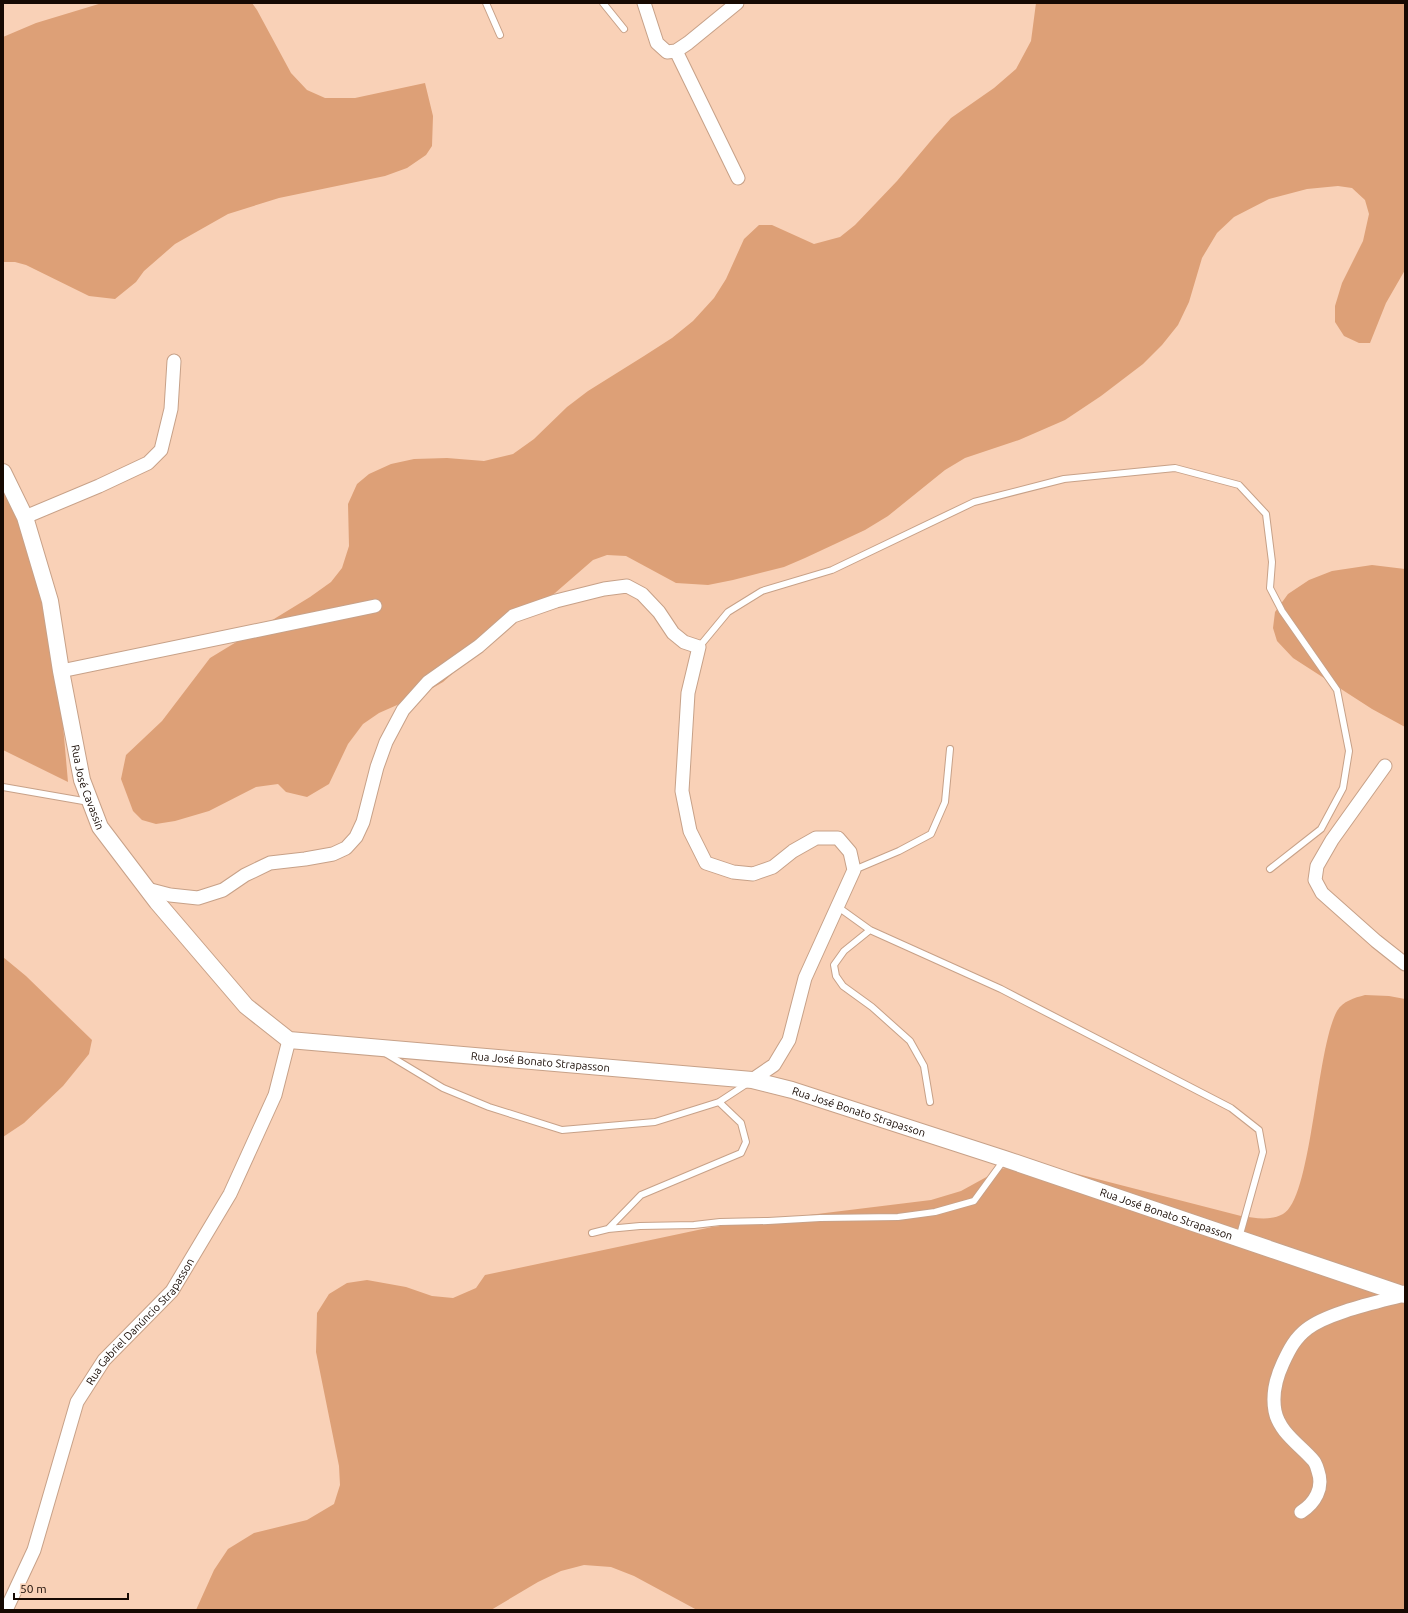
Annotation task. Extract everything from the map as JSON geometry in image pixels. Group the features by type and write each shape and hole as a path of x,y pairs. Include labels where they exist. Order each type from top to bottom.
{"street":[{"path":"644,3 657,43 667,52 676,51 737,3"},
{"path":"676,51 738,178"},
{"path":"25,517 99,486 148,463 161,450 171,409 174,361"},
{"name":"Rua José Cavassin","path":"3,472 25,517 50,601 61,671 82,780 100,827 147,889 246,1006 289,1040"},
{"path":"147,889 170,896 198,898 223,890 245,875 270,863 333,854 346,848 356,837 363,822 377,767 386,742 403,710 428,682 479,646 514,616 556,601 626,586 642,594 659,612 674,634 684,642 699,647 688,693 682,791 690,831 706,863 733,872 753,874 773,867 793,851 816,838 838,838 850,852 854,870 805,978 789,1040 774,1065 752,1080"},
{"path":"61,671 374,606"},
{"path":"1385,766 1332,840 1317,866 1316,880 1322,893 1376,941 1405,964"},
{"name":"Rua José Bonato Strapasson","path":"289,1040 752,1080 792,1090 1005,1159 1405,1293"},
{"name":"Rua Gabriel Danúncio Strapasson","path":"6,1610 34,1550 77,1402 104,1360 172,1291 230,1194 275,1095 289,1040"},
{"path":"1301,1512 1310,1506 1319,1493 1321,1479 1315,1462 1289,1436 1281,1425 1275,1411 1274,1394 1279,1372 1292,1344 1308,1328 1330,1317 1405,1293"}],"lane":[{"path":"486,3 500,35"},
{"path":"603,3 624,29"},
{"path":"699,647 728,612 762,591 832,570 974,502 1064,479 1175,468 1239,485 1266,514 1272,562 1270,588 1282,611 1337,690 1349,751 1344,788 1321,829 1270,869"},
{"path":"854,870 899,851 930,834 945,802 950,749"},
{"path":"3,787 91,802"},
{"path":"838,907 870,930 1001,989 1231,1108 1259,1130 1264,1152 1239,1238"},
{"path":"870,930 844,951 834,965 836,976 843,986 872,1007 910,1041 924,1066 930,1102"},
{"path":"375,1047 443,1088 489,1107 562,1130 655,1122 719,1102 752,1080"},
{"path":"608,1229 641,1195 741,1153 746,1142 741,1123 719,1102"},
{"path":"592,1233 608,1229 640,1226 694,1226 720,1222 768,1222 820,1218 898,1217 935,1212 974,1201 1005,1159"}],"shaded area":[{"path":"102,3 252,3 291,73 307,90 325,98 355,98 425,83 433,116 432,146 426,155 407,168 385,176 279,198 228,214 175,244 144,271 136,282 115,299 89,296 26,265 15,262 3,262 3,37 36,23"},
{"path":"1036,3 1405,3 1405,270 1386,303 1370,343 1359,343 1344,336 1335,322 1335,306 1342,283 1363,241 1369,214 1365,200 1352,188 1338,186 1307,189 1269,199 1234,217 1217,233 1202,258 1189,302 1178,325 1162,345 1143,364 1101,396 1065,420 1019,440 965,458 945,470 888,516 865,530 784,567 708,585 676,583 626,556 607,555 593,560 555,593 485,645 443,682 422,694 379,713 363,724 348,744 329,784 307,797 286,792 278,784 256,787 209,811 175,821 156,824 142,820 133,811 121,779 126,755 162,721 210,658 310,597 331,582 342,568 349,546 348,504 357,484 369,474 391,464 414,459 447,458 484,461 513,454 534,439 567,407 588,391 672,338 693,321 714,298 726,279 744,239 759,225 772,225 814,244 840,237 855,225 897,181 951,118 994,88 1016,69 1031,41"},
{"path":"3,475 20,508 57,657 68,782 3,750"},
{"path":"1372,565 1405,569 1405,727 1372,709 1293,658 1277,641 1273,628 1275,612 1288,594 1309,580 1332,571"},
{"path":"3,957 26,976 92,1040 89,1054 63,1086 24,1123 3,1137"},
{"path":"1365,995 1389,996 1405,999 1405,1610 697,1610 634,1576 611,1567 584,1565 561,1571 538,1582 491,1610 196,1610 214,1570 228,1549 254,1533 307,1520 334,1504 340,1485 339,1466 316,1352 317,1313 329,1294 347,1283 367,1280 406,1287 432,1296 453,1298 476,1288 485,1275 712,1227 931,1200 961,1191 1001,1169 1022,1164 1066,1171 1241,1216 1252,1218 1273,1218 1283,1214 1293,1203 1301,1181 1324,1057 1330,1030 1337,1011 1346,1002"}]}
